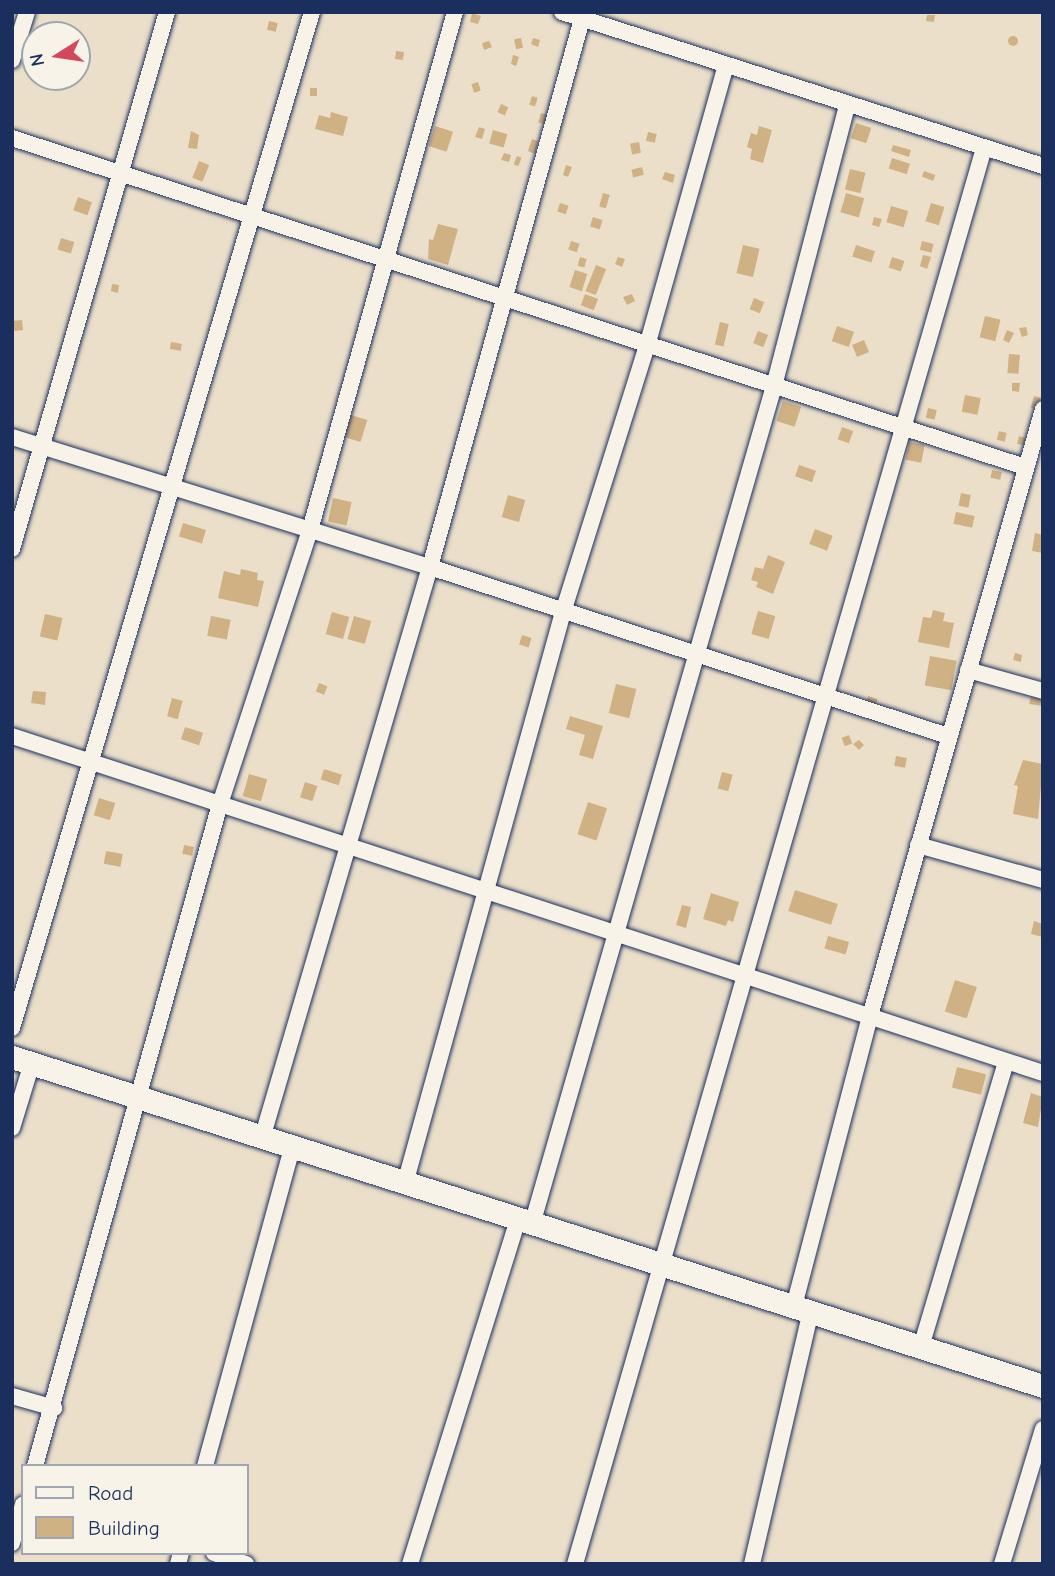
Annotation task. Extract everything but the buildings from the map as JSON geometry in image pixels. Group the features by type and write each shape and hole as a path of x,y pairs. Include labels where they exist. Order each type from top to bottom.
{"street":[{"path":"12,60 27,12"},
{"path":"12,550 123,173 167,12"},
{"path":"12,1028 88,761 173,489 313,12"},
{"path":"36,1464 54,1408 138,1094 220,804 310,530 455,12"},
{"path":"562,12 1043,166"},
{"path":"263,1135 430,567 582,19"},
{"path":"407,1180 489,892 563,612 647,346 726,65"},
{"path":"410,1564 526,1219 616,933 774,386 847,105"},
{"path":"12,138 503,300 1025,467"},
{"path":"575,1564 822,698 904,428 984,148"},
{"path":"752,1564 803,1309 870,1016 1043,409"},
{"path":"12,437 430,567 696,653 822,698 948,736"},
{"path":"968,670 1043,691"},
{"path":"12,736 745,973 1043,1073"},
{"path":"918,845 1043,880"},
{"path":"12,1128 22,1060 138,1094 1043,1386"},
{"path":"921,1347 1006,1061"},
{"path":"206,1464 293,1145"},
{"path":"12,1396 54,1408"},
{"path":"1002,1564 1043,1429"},
{"path":"12,1543 21,1513"},
{"path":"220,1555 246,1564"}]}
